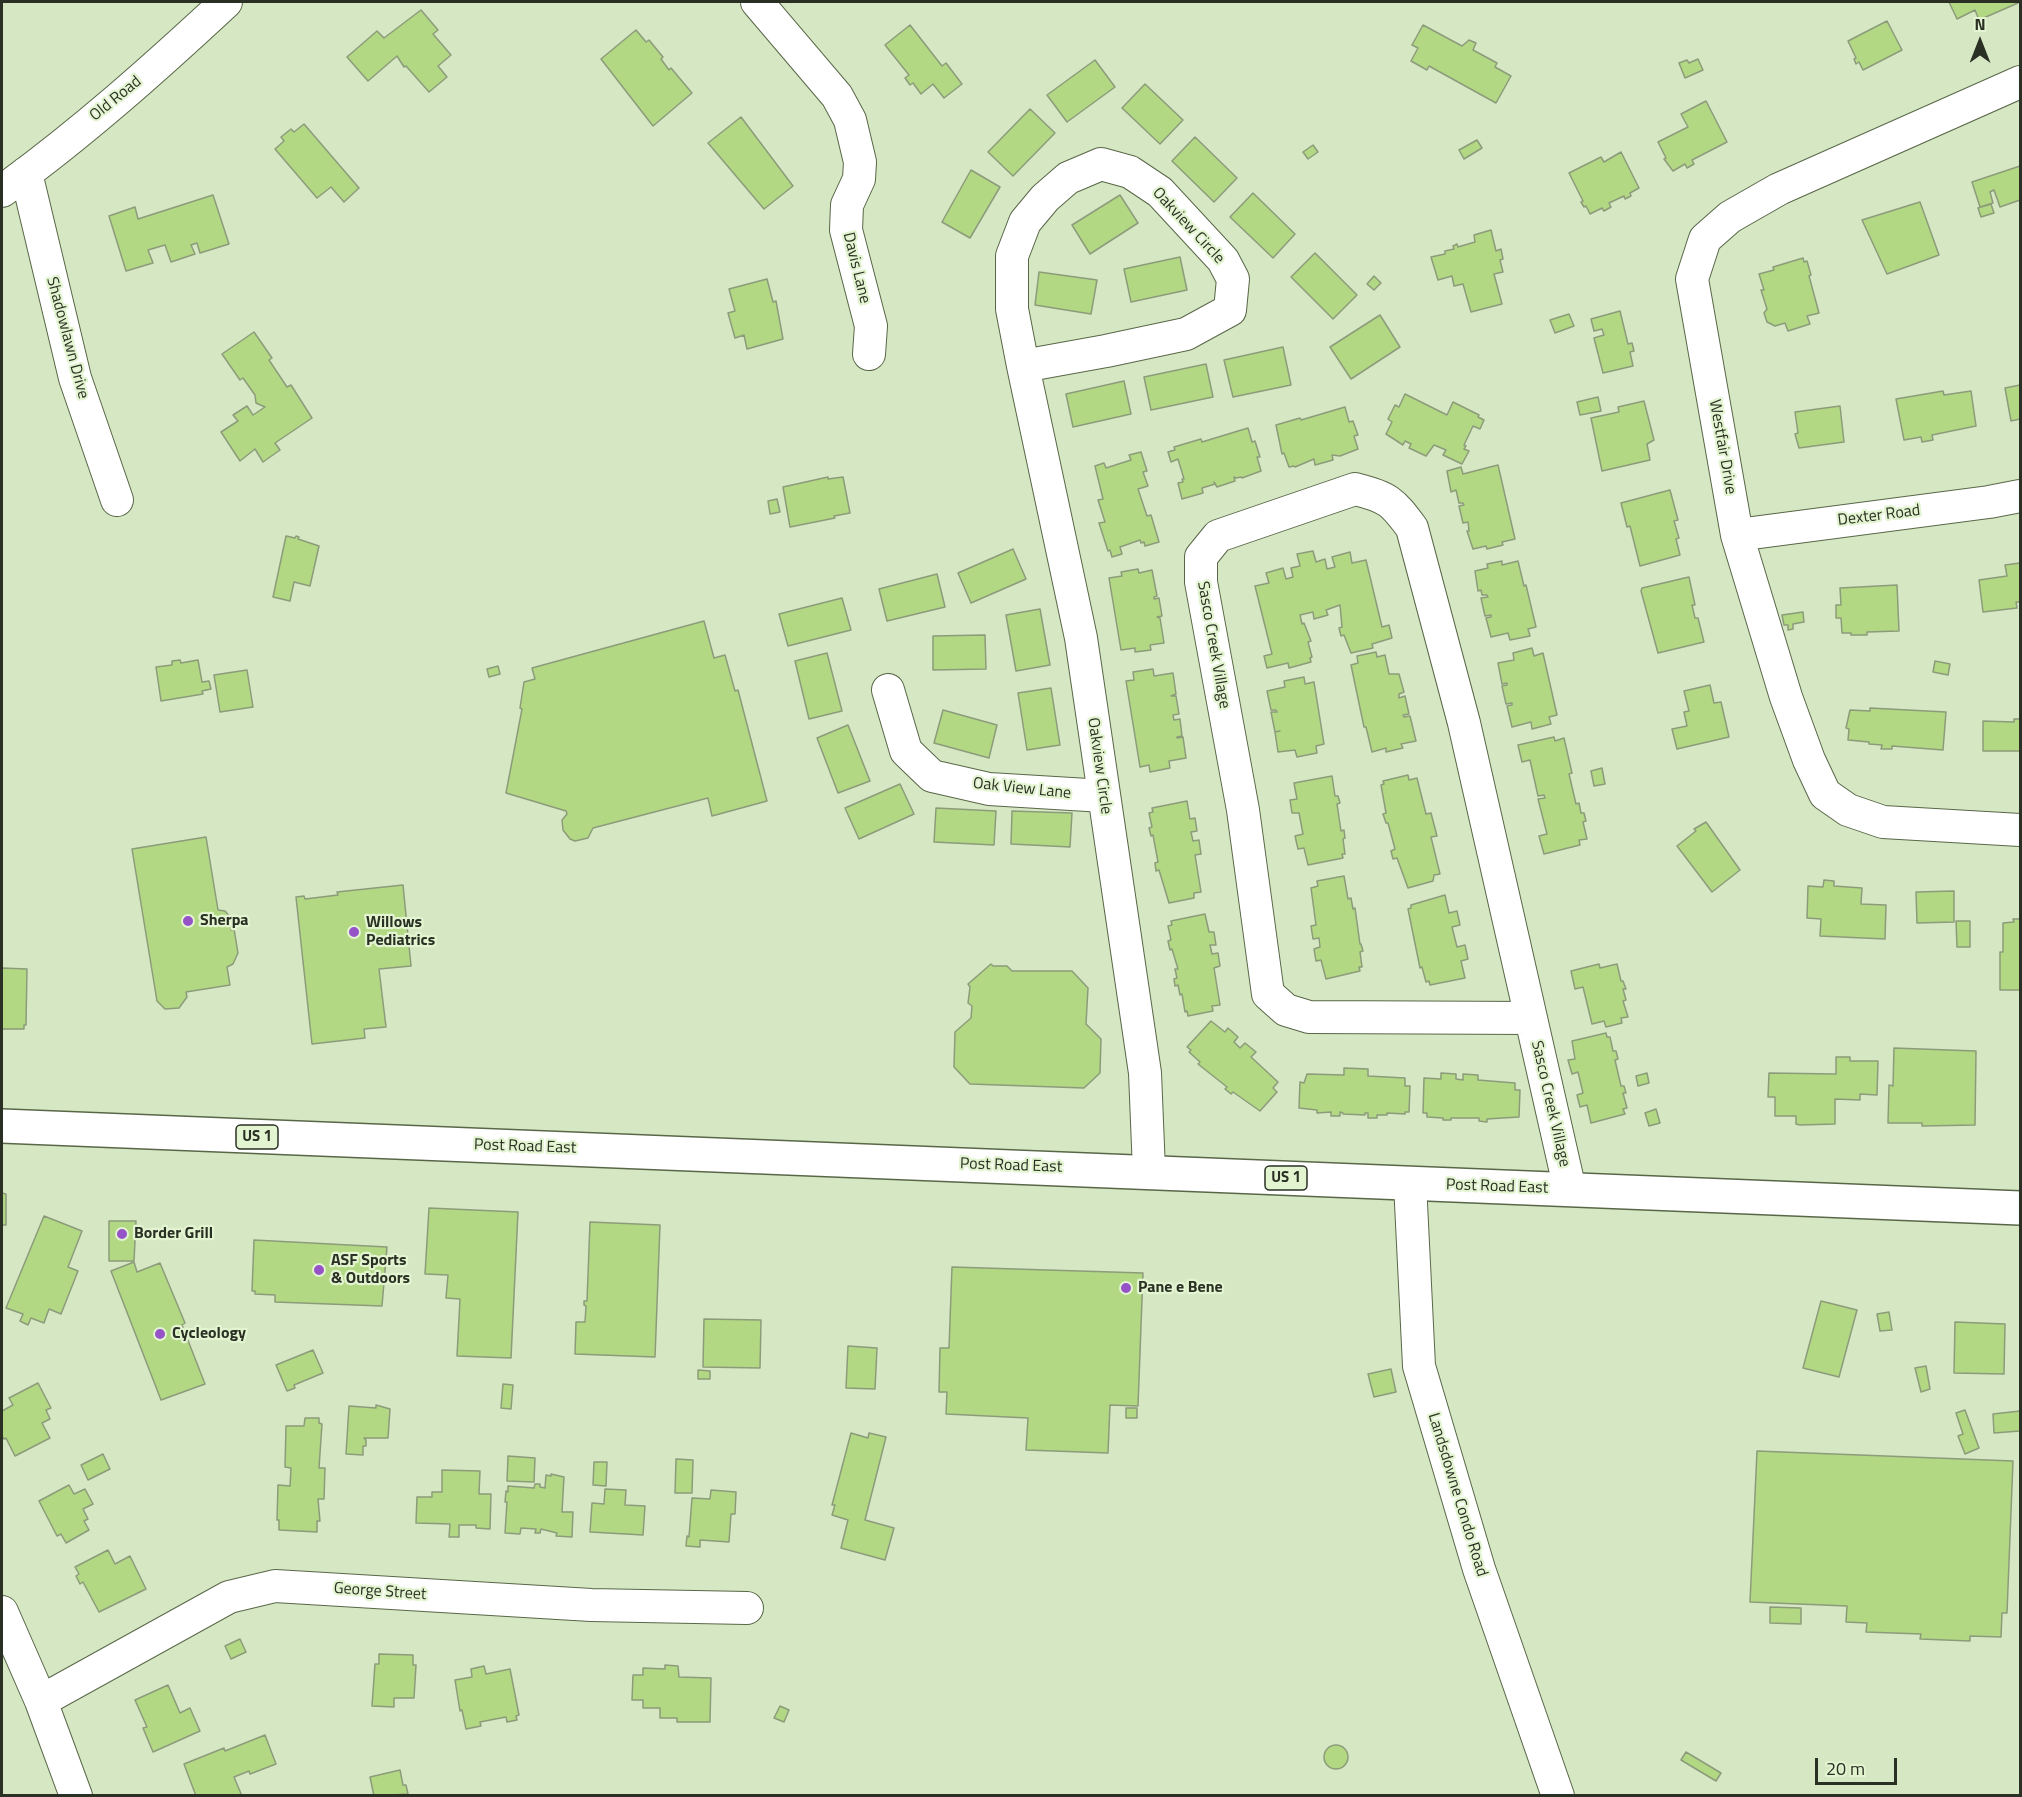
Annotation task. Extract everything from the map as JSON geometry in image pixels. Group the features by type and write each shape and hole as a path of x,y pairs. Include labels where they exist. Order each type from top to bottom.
{"main road":[{"name":"Post Road East","path":"2,1126 2020,1208"}],"street":[{"name":"Old Road","path":"14,182 147,74 226,2"},
{"name":"Davis Lane","path":"757,2 837,96 850,120 861,162 859,179 847,205 846,230 871,326 869,354"},
{"name":"Westfair Drive","path":"2020,82 1779,189 1730,217 1705,239 1692,279 1737,535 1786,697 1809,760 1825,794 1848,810 1883,822 2020,830"},
{"name":"Oakview Circle","path":"1023,366 1186,334 1230,310 1233,279 1223,260 1160,192 1130,172 1101,164 1068,177 1045,198 1025,222 1012,256 1012,309 1023,366 1081,638 1145,1073 1149,1171"},
{"name":"Shadowlawn Drive","path":"14,182 75,378 117,500"},
{"name":"Sasco Creek Village","path":"1531,1018 1309,1017 1286,1010 1268,994 1243,810 1200,582 1200,557 1218,536 1355,489 1379,495 1396,506 1412,528 1464,723 1531,1018 1570,1190"},
{"name":"Dexter Road","path":"1737,535 2020,496"},
{"name":"Oak View Lane","path":"888,690 906,751 932,776 989,789 1104,796"},
{"name":"Landsdowne Condo Road","path":"1410,1183 1419,1366 1479,1569 1558,1796"},
{"name":"George Street","path":"41,1701 229,1597 275,1586 591,1605 747,1608"},
{"path":"2,1612 41,1701 76,1796"}],"building":[{"path":"1949,2 2018,3 1979,20 1975,10 1957,19"},
{"path":"421,10 438,30 433,34 451,55 438,66 447,77 429,92 406,66 404,67 397,56 368,81 347,57 377,31 384,38"},
{"path":"1887,21 1902,50 1863,70 1859,62 1856,64 1854,59 1856,58 1848,41"},
{"path":"910,25 942,66 946,63 962,84 944,98 933,84 921,94 913,83 910,85 905,78 909,75 885,45"},
{"path":"1423,25 1462,46 1469,40 1476,43 1473,50 1497,63 1495,67 1511,76 1496,103 1429,66 1427,70 1411,61 1418,48 1412,45"},
{"path":"636,30 646,42 649,40 663,57 661,59 669,70 671,68 692,93 653,126 601,59"},
{"path":"1698,59 1703,70 1685,78 1679,63 1687,60 1689,63"},
{"path":"1095,60 1115,87 1067,122 1047,95"},
{"path":"1145,84 1183,120 1160,144 1122,108"},
{"path":"1706,101 1727,142 1692,160 1694,164 1687,168 1685,164 1673,171 1664,159 1666,158 1658,142 1688,127 1681,114"},
{"path":"1030,109 1055,133 1013,176 988,152"},
{"path":"741,117 793,186 764,209 708,143"},
{"path":"304,124 359,188 344,202 331,187 317,198 275,149 284,141 281,137 291,129 294,132"},
{"path":"1195,137 1237,178 1214,202 1172,161"},
{"path":"1477,140 1482,148 1464,159 1459,150"},
{"path":"1313,145 1318,152 1308,159 1303,152"},
{"path":"1621,152 1639,188 1625,199 1624,196 1609,203 1611,207 1604,211 1602,208 1590,214 1581,202 1583,201 1569,173 1601,157 1604,162"},
{"path":"2020,166 2020,200 2000,207 1994,190 1990,192 1993,203 1980,207 1972,182"},
{"path":"971,170 1000,187 970,238 942,222"},
{"path":"1253,193 1295,234 1273,258 1230,217"},
{"path":"213,195 229,244 200,253 197,243 191,245 195,254 171,262 165,245 148,250 153,263 126,271 109,216 135,207 138,219"},
{"path":"1120,195 1138,223 1090,254 1072,225"},
{"path":"1920,202 1939,255 1887,274 1862,220"},
{"path":"1991,204 1994,213 1981,217 1978,208"},
{"path":"1491,230 1496,251 1501,249 1503,259 1500,260 1503,272 1494,274 1502,304 1471,312 1463,284 1454,286 1452,276 1438,280 1431,257 1445,254 1445,251 1454,249 1453,246 1457,244 1458,247 1475,242 1474,235"},
{"path":"1315,253 1357,295 1333,319 1291,277"},
{"path":"1180,257 1187,290 1131,302 1124,269"},
{"path":"1803,258 1804,262 1807,261 1819,313 1807,316 1810,324 1788,331 1785,323 1775,326 1767,322 1764,313 1767,309 1761,290 1764,290 1759,274"},
{"path":"1039,272 1097,280 1091,314 1035,305"},
{"path":"1374,276 1381,283 1374,290 1367,284"},
{"path":"767,279 773,302 776,301 783,339 747,349 744,335 735,338 728,313 735,311 729,289"},
{"path":"1620,311 1628,344 1632,343 1634,351 1630,352 1633,366 1603,373 1594,338 1604,335 1602,329 1594,331 1591,319"},
{"path":"1569,314 1574,326 1555,333 1550,320"},
{"path":"1380,315 1400,347 1351,379 1330,347"},
{"path":"254,332 272,358 269,360 287,387 291,385 312,418 275,443 280,450 263,462 255,449 240,461 221,432 238,421 233,415 247,406 253,415 265,407 256,403 255,395 243,378 240,380 222,354"},
{"path":"1283,347 1291,385 1233,397 1224,360"},
{"path":"1206,364 1213,397 1151,410 1144,377"},
{"path":"1124,381 1131,414 1073,427 1066,394"},
{"path":"2020,385 2020,419 2011,421 2005,388"},
{"path":"1943,391 1944,395 1971,391 1976,426 1932,435 1933,440 1922,442 1921,437 1904,440 1896,399"},
{"path":"1405,394 1447,415 1453,402 1479,415 1478,417 1484,420 1480,429 1473,426 1464,445 1466,446 1464,449 1469,451 1462,464 1443,455 1446,450 1434,445 1426,456 1409,448 1411,444 1405,441 1403,445 1386,434 1392,422 1388,419 1395,405 1399,407"},
{"path":"1598,397 1601,411 1580,415 1577,402"},
{"path":"1644,401 1654,440 1647,444 1650,460 1602,471 1591,418 1619,412 1618,407"},
{"path":"1840,406 1844,442 1799,448 1795,434 1798,433 1795,412"},
{"path":"1345,407 1349,422 1353,421 1358,435 1354,436 1358,449 1340,456 1332,455 1333,460 1315,465 1314,459 1295,467 1289,467 1284,453 1282,454 1276,425"},
{"path":"1248,428 1260,457 1257,457 1261,471 1242,478 1234,477 1235,481 1217,487 1214,482 1215,484 1202,488 1203,493 1182,499 1178,483 1183,482 1182,479 1184,479 1178,459 1171,462 1168,452 1175,450 1174,447 1201,439 1202,442"},
{"path":"1141,452 1147,471 1143,472 1148,486 1138,489 1147,516 1151,515 1159,542 1145,546 1140,540 1120,547 1122,554 1112,557 1099,523 1105,522 1098,500 1103,499 1095,466 1104,463 1106,468 1131,460 1129,455"},
{"path":"1498,465 1515,539 1487,549 1486,546 1473,549 1467,531 1469,531 1468,522 1463,523 1459,506 1464,505 1459,503 1456,490 1451,492 1447,471 1461,467 1463,474"},
{"path":"828,477 828,479 843,477 850,513 790,527 783,487"},
{"path":"1670,490 1678,520 1674,521 1679,538 1676,539 1680,555 1640,566 1630,526 1627,527 1621,503"},
{"path":"777,499 780,512 770,514 768,501"},
{"path":"286,536 295,538 296,536 299,537 298,539 319,546 310,586 294,582 290,601 273,597"},
{"path":"1013,549 1026,579 971,603 958,573"},
{"path":"1313,551 1316,562 1325,559 1327,569 1335,567 1332,557 1350,552 1352,563 1366,560 1382,627 1389,625 1392,638 1372,644 1373,648 1351,653 1339,628 1342,627 1340,605 1326,610 1328,615 1314,619 1313,612 1300,615 1311,641 1308,642 1311,662 1289,668 1288,663 1267,668 1264,656 1272,654 1255,586 1269,583 1266,573 1283,568 1286,579 1293,577 1291,568 1300,566 1297,554"},
{"path":"1502,561 1502,565 1518,561 1536,627 1528,629 1530,636 1510,640 1508,633 1491,637 1486,618 1491,615 1485,616 1481,598 1488,597 1482,595 1481,590 1478,591 1475,571 1488,568 1487,564"},
{"path":"2020,563 2020,602 2016,602 2017,608 1983,612 1979,580 2007,576 2005,565"},
{"path":"1138,569 1139,573 1152,570 1157,596 1154,599 1159,598 1162,616 1157,617 1160,618 1164,643 1150,645 1151,650 1135,652 1135,648 1121,650 1109,578 1122,576 1121,572"},
{"path":"937,574 945,607 887,621 879,589"},
{"path":"1689,577 1695,605 1692,605 1695,618 1698,618 1704,642 1658,653 1642,588"},
{"path":"1897,585 1899,631 1867,632 1867,635 1842,633 1841,618 1836,618 1836,605 1841,605 1840,588"},
{"path":"842,598 851,630 788,646 779,614"},
{"path":"1040,609 1050,665 1016,671 1006,615"},
{"path":"1803,612 1804,622 1793,624 1793,629 1788,630 1788,625 1784,625 1782,615"},
{"path":"704,621 714,658 725,655 735,691 738,690 767,801 712,816 708,798 593,828 588,838 575,841 570,839 563,830 562,820 567,814 566,811 506,793 522,709 520,708 524,682 535,679 532,668"},
{"path":"985,635 986,669 933,670 933,636"},
{"path":"1532,648 1534,656 1543,653 1557,715 1549,717 1551,724 1532,729 1531,722 1512,727 1507,706 1512,703 1506,704 1502,686 1507,683 1502,684 1498,663 1514,660 1513,653"},
{"path":"1376,652 1377,657 1385,655 1389,674 1399,674 1404,692 1399,694 1399,698 1405,696 1409,714 1403,715 1404,717 1410,716 1416,741 1401,744 1403,748 1386,752 1386,748 1372,752 1366,727 1364,727 1351,665 1358,663 1357,656"},
{"path":"827,653 842,711 809,719 795,661"},
{"path":"180,660 181,663 198,660 202,682 209,681 211,689 202,691 203,694 161,701 156,667 172,665 172,661"},
{"path":"1935,661 1950,664 1948,675 1933,672"},
{"path":"498,666 500,674 489,677 487,669"},
{"path":"1153,669 1154,676 1173,673 1176,694 1171,696 1176,696 1179,714 1173,715 1174,720 1180,719 1182,736 1177,738 1183,737 1186,758 1169,761 1170,768 1150,772 1149,765 1140,767 1126,681 1134,680 1133,672"},
{"path":"247,670 253,707 220,712 214,675"},
{"path":"1304,677 1305,684 1314,682 1324,744 1316,746 1317,753 1297,757 1295,750 1278,752 1271,712 1277,712 1271,710 1267,691 1285,687 1284,681"},
{"path":"1710,685 1714,703 1721,702 1729,737 1677,749 1672,729 1687,726 1684,712 1689,711 1684,691"},
{"path":"1051,688 1060,745 1027,750 1018,693"},
{"path":"1870,708 1946,712 1943,750 1892,746 1892,749 1881,749 1882,745 1848,740 1849,729 1846,728 1850,710 1870,711"},
{"path":"943,710 997,725 989,758 934,743"},
{"path":"2014,719 2020,719 2020,751 1983,751 1983,721 2014,722"},
{"path":"848,725 870,781 838,793 817,738"},
{"path":"1554,737 1555,741 1564,738 1572,773 1569,774 1576,804 1579,803 1581,813 1584,813 1586,821 1583,822 1587,839 1579,840 1580,845 1544,854 1539,836 1547,834 1538,799 1545,798 1544,795 1538,796 1530,760 1522,762 1518,745"},
{"path":"1602,768 1605,784 1594,786 1591,771"},
{"path":"1408,775 1409,780 1417,778 1426,814 1431,813 1437,836 1431,837 1440,874 1434,875 1433,881 1408,888 1397,858 1393,859 1391,851 1395,849 1388,823 1383,814 1386,813 1381,785 1384,784 1383,781"},
{"path":"1332,776 1335,796 1338,796 1340,803 1337,804 1341,831 1344,830 1345,854 1342,854 1343,858 1308,865 1304,848 1298,849 1295,836 1303,834 1299,813 1292,813 1290,800 1297,799 1294,783"},
{"path":"900,784 914,814 859,839 845,808"},
{"path":"1187,801 1190,819 1195,818 1197,831 1191,832 1193,841 1199,840 1201,854 1195,855 1201,892 1194,893 1194,898 1169,903 1159,870 1156,871 1155,863 1158,862 1153,835 1151,836 1149,828 1152,827 1149,813 1153,812 1152,808"},
{"path":"936,808 996,811 994,845 934,842"},
{"path":"1012,811 1072,813 1070,847 1011,844"},
{"path":"1706,822 1740,870 1712,892 1677,846 1696,831 1694,829"},
{"name":"Sherpa","path":"206,837 218,910 225,911 232,919 231,930 234,929 238,953 233,964 227,967 230,985 186,992 187,997 179,1008 165,1009 157,1001 132,849"},
{"path":"1344,876 1348,899 1351,898 1353,909 1355,908 1363,951 1360,952 1362,967 1359,967 1360,971 1326,979 1321,960 1316,961 1314,949 1320,947 1319,938 1313,939 1311,926 1316,925 1311,888 1318,886 1317,881"},
{"path":"1824,880 1834,881 1834,886 1862,888 1861,904 1886,905 1885,939 1820,936 1821,919 1807,918 1808,886 1823,887"},
{"name":"Willows Pediatrics","path":"403,885 411,966 379,969 386,1027 364,1029 365,1038 312,1044 296,897 304,896 305,899 338,895 337,892"},
{"path":"1954,891 1954,922 1917,923 1916,892"},
{"path":"1445,895 1449,913 1457,911 1460,925 1452,927 1457,947 1465,945 1468,959 1461,961 1465,978 1430,985 1429,981 1426,982 1422,967 1420,968 1408,909 1411,905"},
{"path":"1205,914 1209,932 1214,932 1216,945 1210,945 1212,954 1218,953 1220,966 1214,968 1220,1005 1212,1006 1213,1011 1188,1016 1187,1011 1185,1012 1182,994 1180,995 1178,985 1175,986 1174,979 1177,978 1175,969 1178,969 1172,949 1170,950 1168,941 1171,940 1168,926 1172,925 1171,921"},
{"path":"2013,919 2020,919 2020,990 2000,990 2003,923 2014,922"},
{"path":"1956,921 1970,921 1970,947 1957,947"},
{"path":"991,964 1007,966 1012,971 1072,971 1088,988 1086,1024 1101,1039 1100,1073 1084,1088 970,1084 954,1067 955,1032 971,1018 972,1006 968,1003 970,987 968,984"},
{"path":"1599,964 1600,968 1617,964 1621,981 1626,989 1623,989 1626,1000 1623,1001 1628,1017 1621,1018 1622,1023 1606,1027 1604,1021 1592,1024 1583,987 1575,989 1571,971"},
{"path":"2,968 27,969 24,1029 2,1029"},
{"path":"1211,1021 1225,1032 1228,1028 1238,1037 1234,1042 1240,1048 1245,1043 1256,1052 1251,1057 1278,1082 1273,1088 1277,1092 1260,1111 1233,1092 1231,1094 1225,1089 1227,1087 1198,1064 1200,1062 1189,1052 1191,1050 1187,1047"},
{"path":"1606,1033 1607,1037 1610,1037 1613,1051 1616,1051 1618,1059 1615,1060 1621,1086 1624,1086 1626,1093 1623,1093 1627,1108 1623,1109 1625,1114 1591,1123 1587,1105 1580,1107 1577,1095 1583,1093 1578,1072 1572,1074 1568,1060 1575,1059 1572,1041"},
{"path":"1894,1048 1976,1051 1975,1125 1922,1126 1922,1123 1888,1123 1889,1085 1893,1086"},
{"path":"1836,1057 1850,1057 1850,1061 1878,1061 1877,1095 1860,1094 1860,1100 1835,1099 1835,1124 1800,1125 1796,1124 1796,1116 1775,1116 1775,1097 1768,1097 1769,1073 1836,1074"},
{"path":"1344,1068 1368,1069 1368,1076 1405,1078 1405,1086 1410,1086 1409,1112 1405,1114 1387,1113 1387,1115 1377,1115 1377,1118 1368,1118 1368,1113 1365,1115 1340,1112 1340,1116 1331,1116 1331,1112 1317,1113 1317,1110 1299,1108 1300,1082 1304,1083 1307,1074 1344,1075"},
{"path":"1441,1073 1456,1074 1456,1079 1463,1080 1463,1074 1478,1075 1478,1080 1515,1083 1515,1090 1520,1090 1519,1117 1487,1119 1487,1122 1479,1121 1479,1118 1443,1120 1443,1118 1427,1117 1427,1113 1423,1113 1424,1078 1441,1079"},
{"path":"1647,1073 1649,1083 1638,1086 1636,1076"},
{"path":"1656,1109 1660,1123 1649,1126 1645,1113"},
{"path":"2,1193 6,1194 6,1225 2,1225"},
{"path":"429,1208 518,1212 511,1358 457,1356 460,1299 446,1298 448,1275 425,1274"},
{"path":"44,1216 82,1231 68,1267 78,1271 61,1314 49,1309 44,1323 31,1318 28,1325 20,1321 23,1314 6,1308"},
{"name":"Border Grill","path":"109,1221 136,1221 134,1261 109,1261"},
{"path":"590,1222 660,1225 655,1357 575,1354 576,1322 585,1322 584,1301 587,1301"},
{"name":"ASF Sports & Outdoors","path":"254,1240 387,1247 382,1306 275,1302 275,1295 255,1294 255,1291 252,1291"},
{"name":"Cycleology","path":"134,1262 137,1272 160,1263 185,1323 182,1325 205,1384 161,1400 111,1271"},
{"path":"952,1267 1143,1273 1138,1406 1110,1405 1108,1453 1026,1450 1028,1418 946,1414 947,1392 939,1392 940,1348 949,1348"},
{"path":"1821,1301 1857,1310 1839,1377 1803,1368"},
{"path":"1889,1312 1892,1330 1880,1331 1877,1314"},
{"path":"704,1319 761,1320 760,1368 703,1367"},
{"path":"1955,1322 2005,1324 2004,1374 1954,1373"},
{"path":"848,1346 877,1348 875,1389 846,1388"},
{"path":"313,1350 323,1373 294,1385 295,1388 287,1391 276,1365"},
{"path":"1926,1366 1930,1389 1921,1392 1915,1368"},
{"path":"1391,1369 1396,1392 1374,1397 1368,1374"},
{"path":"698,1370 710,1371 710,1379 698,1379"},
{"path":"38,1383 51,1408 46,1410 50,1419 42,1423 50,1438 15,1456 6,1438 2,1436 2,1411 13,1405 9,1398"},
{"path":"503,1384 513,1385 511,1409 501,1408"},
{"path":"376,1405 390,1409 388,1438 364,1438 366,1446 363,1446 363,1455 346,1454 349,1406 376,1408"},
{"path":"1126,1408 1137,1408 1137,1418 1126,1418"},
{"path":"1965,1410 1979,1448 1965,1454 1958,1436 1963,1434 1956,1413"},
{"path":"2020,1411 2020,1431 1994,1433 1993,1414"},
{"path":"305,1418 319,1418 319,1423 322,1424 319,1468 325,1468 324,1499 318,1499 320,1521 317,1521 317,1532 279,1530 278,1485 290,1486 291,1468 285,1467 286,1426 304,1426"},
{"path":"851,1433 868,1438 869,1433 886,1437 865,1520 894,1528 885,1560 841,1548 848,1520 832,1515 835,1505 832,1505"},
{"path":"1757,1451 2013,1461 2007,1613 2002,1613 2001,1637 1970,1636 1970,1641 1920,1639 1921,1634 1866,1632 1867,1623 1846,1622 1847,1606 1750,1602"},
{"path":"103,1454 110,1469 88,1480 81,1465"},
{"path":"508,1456 535,1458 534,1482 507,1481"},
{"path":"676,1459 693,1460 692,1493 675,1493"},
{"path":"594,1462 607,1462 606,1486 593,1485"},
{"path":"442,1470 480,1471 479,1494 491,1494 490,1529 476,1528 476,1525 459,1525 459,1537 449,1537 450,1524 416,1523 417,1497 432,1497 432,1492 442,1492"},
{"path":"551,1474 564,1477 562,1512 573,1512 572,1537 556,1536 557,1533 541,1529 540,1533 535,1533 536,1529 521,1528 520,1534 505,1533 507,1502 505,1502 508,1486 534,1488 535,1484 540,1484 540,1487 545,1488 546,1475 551,1476"},
{"path":"69,1485 74,1494 85,1489 93,1504 83,1509 88,1519 84,1521 89,1530 66,1543 61,1534 57,1536 39,1501"},
{"path":"605,1489 626,1490 625,1505 645,1506 643,1535 590,1532 592,1503 604,1504"},
{"path":"711,1490 736,1492 735,1514 731,1514 729,1542 700,1540 700,1547 686,1546 687,1536 689,1537 692,1498 710,1499"},
{"path":"108,1550 115,1564 130,1556 146,1589 99,1612 83,1582 80,1584 76,1576 79,1574 75,1567"},
{"path":"1770,1607 1801,1608 1801,1624 1770,1623"},
{"path":"240,1639 246,1652 231,1659 225,1646"},
{"path":"379,1654 413,1655 413,1665 416,1665 414,1698 394,1698 394,1707 372,1706 375,1664 379,1664"},
{"path":"665,1665 678,1666 679,1677 711,1678 710,1722 677,1722 677,1718 660,1718 660,1708 643,1708 643,1700 632,1700 633,1675 643,1675 643,1668 665,1669"},
{"path":"484,1666 486,1674 510,1669 519,1715 516,1716 517,1720 507,1722 506,1717 480,1722 481,1726 466,1729 462,1710 460,1711 455,1680 472,1677 471,1669"},
{"path":"168,1685 180,1713 190,1708 200,1731 153,1752 143,1728 147,1727 135,1700"},
{"path":"780,1706 789,1710 784,1722 774,1718"},
{"path":"265,1735 276,1764 250,1774 249,1771 234,1777 242,1796 196,1796 184,1764"},
{"path":"1336,1745 1341,1746 1347,1752 1347,1762 1341,1768 1336,1769 1331,1768 1325,1762 1324,1757 1325,1752 1331,1746"},
{"path":"1686,1752 1721,1773 1716,1781 1681,1760"},
{"path":"400,1770 403,1785 406,1785 408,1794 374,1796 370,1777"}],"place":[{"name":"Sherpa","path":"188,921"},
{"name":"Willows Pediatrics","path":"354,932"},
{"name":"Border Grill","path":"122,1234"},
{"name":"ASF Sports & Outdoors","path":"319,1270"},
{"name":"Pane e Bene","path":"1126,1288"},
{"name":"Cycleology","path":"160,1334"}]}
